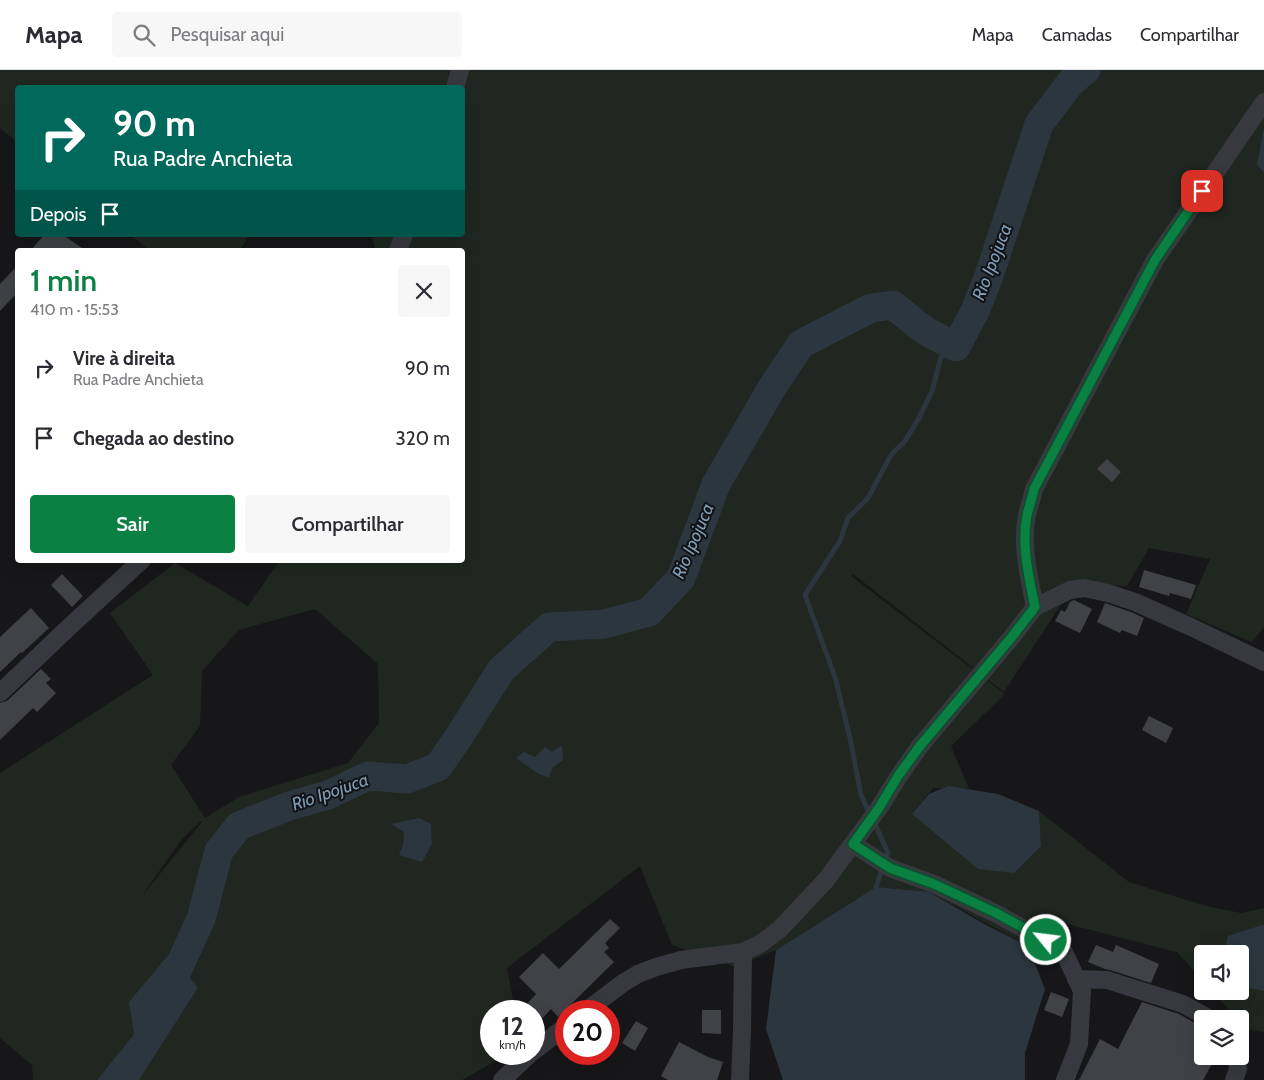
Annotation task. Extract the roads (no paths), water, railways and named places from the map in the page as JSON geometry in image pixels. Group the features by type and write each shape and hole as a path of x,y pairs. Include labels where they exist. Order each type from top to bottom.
{"street":[{"path":"456,85 460,70"},
{"path":"1035,607 1026,562 1025,537 1027,516 1034,489 1155,260 1264,102"},
{"path":"0,693 139,563"},
{"path":"601,1000 638,974 681,960 743,952 760,944 780,930 826,880 879,808 898,776 920,746 1005,646 1035,607 1059,594 1084,588 1108,593 1135,602 1191,626 1264,662"},
{"path":"853,844 890,868 934,884 996,913 1063,950 1082,990 1079,1044 1065,1080"},
{"path":"740,1080 743,952"},
{"path":"1076,979 1107,980 1183,1004 1194,1010"},
{"path":"545,1042 555,1035"},
{"path":"502,1080 518,1065"},
{"path":"1234,1080 1238,1065"}],"waterway":[{"name":"Rio Ipojuca","path":"164,999 201,919 219,851 239,826 289,806 328,795 368,776 407,779 438,767 501,670 549,627 604,624 649,612 681,578 716,484 773,386 801,344 871,308 893,305 924,330 956,347 975,311 989,276 1039,124 1071,82 1086,70"},
{"path":"870,815 861,795 850,738 835,677 805,595 840,541 848,518 868,498 891,455 905,441 919,418 932,391 941,357 956,347"},
{"path":"874,822 888,853 876,887"}]}
